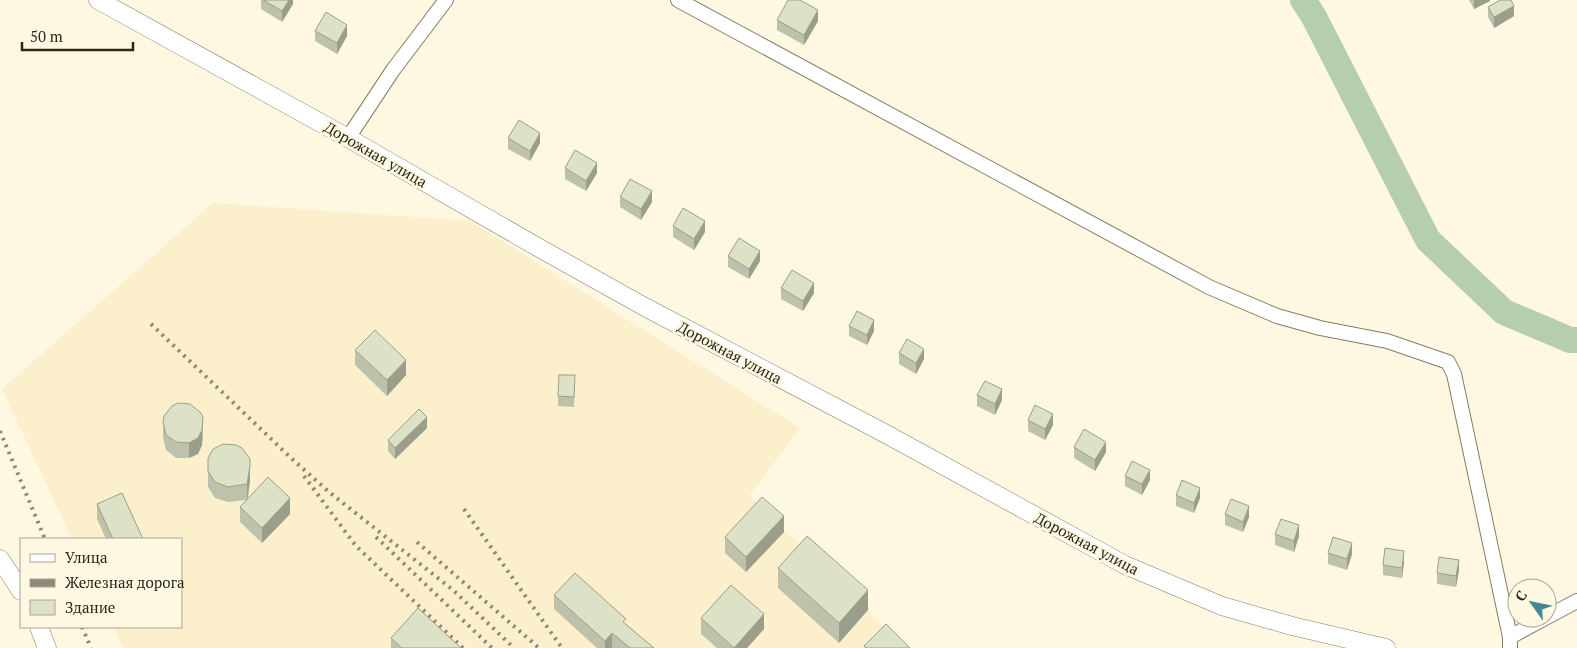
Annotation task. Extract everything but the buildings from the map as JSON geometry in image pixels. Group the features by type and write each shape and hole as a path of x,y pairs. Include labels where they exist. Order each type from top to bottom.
{"street":[{"name":"Дорожная улица","path":"98,0 348,138 558,259 886,434 1125,565 1222,606 1292,626 1386,648"},
{"path":"348,138 393,70 446,0"},
{"path":"678,0 1209,287 1278,316 1320,328 1387,341 1448,362 1454,374 1510,642 1530,628"},
{"path":"0,559 20,589"},
{"path":"1557,611 1577,600"},
{"path":"39,628 47,648"}],"shaded area":[{"path":"213,203 470,221 800,428 749,496 906,648 123,648 113,628 182,628 182,538 72,538 2,389"}],"waterway":[{"path":"1303,0 1314,17 1428,240 1504,312 1570,340 1577,340"}],"railway":[{"path":"151,324 329,492 453,590 514,648"},
{"path":"0,431 45,538"},
{"path":"304,476 356,546 463,648"},
{"path":"464,509 562,648"},
{"path":"376,537 492,648"},
{"path":"417,542 539,648"},
{"path":"82,628 91,648"}]}
